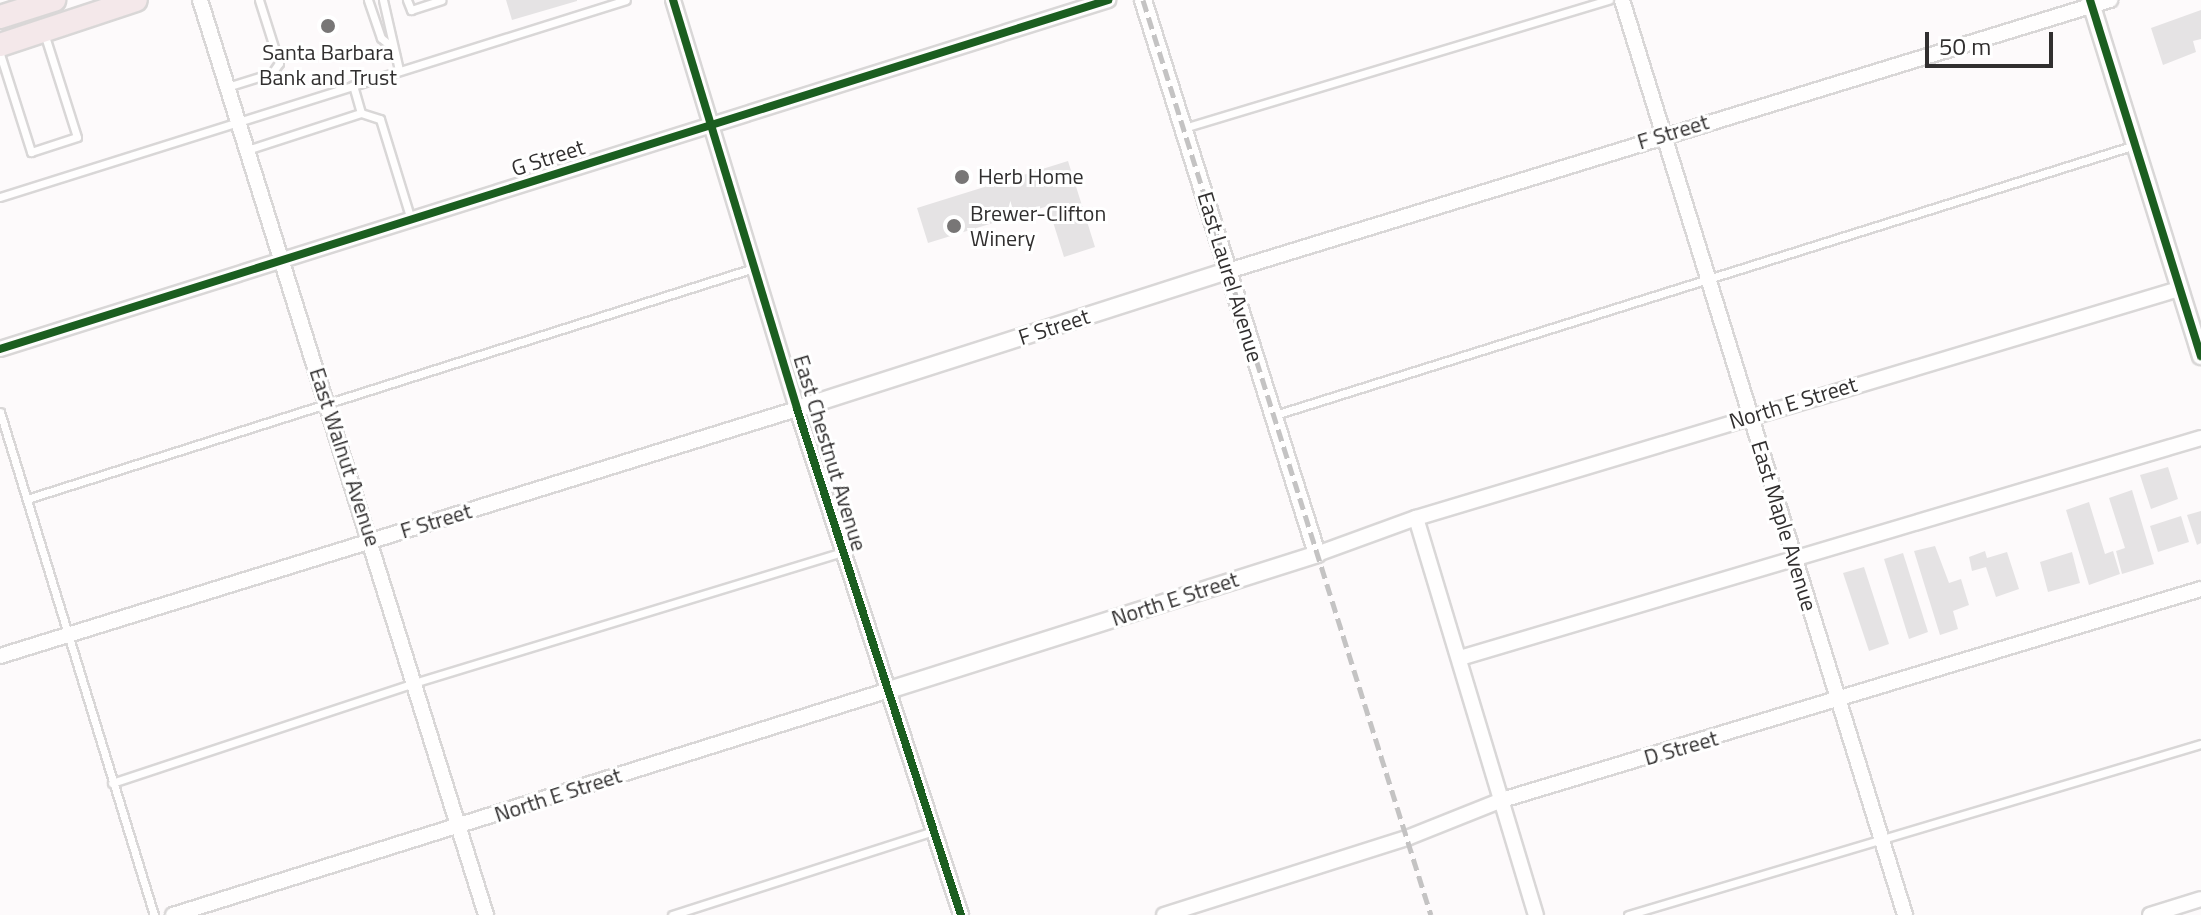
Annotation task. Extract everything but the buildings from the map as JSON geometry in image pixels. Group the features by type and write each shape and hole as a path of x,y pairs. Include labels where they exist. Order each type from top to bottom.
{"highway":[{"path":"0,45 136,0"},
{"path":"10,10 47,1"}],"street":[{"name":"East Walnut Avenue","path":"200,0 372,542 486,915"},
{"name":"East Chestnut Avenue","path":"673,0 842,552 961,915"},
{"name":"G Street","path":"0,349 1108,0"},
{"name":"East Laurel Avenue","path":"1143,0 1317,554"},
{"name":"East Maple Avenue","path":"1622,0 1905,915"},
{"name":"F Street","path":"0,656 797,409 1664,134 2091,3 2110,0"},
{"path":"2091,3 2201,356"},
{"name":"North E Street","path":"173,915 1317,554 1416,518 2179,289"},
{"path":"1460,658 2201,438"},
{"path":"1416,518 1536,915"},
{"name":"D Street","path":"1164,915 1407,838 1502,800 1837,703 2201,589"},
{"path":"2150,915 2201,899"}],"lane":[{"path":"227,87 272,73 279,63 259,0"},
{"path":"368,0 381,38 392,47"},
{"path":"383,0 399,70"},
{"path":"407,0 411,10 441,0"},
{"path":"0,197 626,0"},
{"path":"1184,128 1609,0"},
{"path":"0,54 31,152 77,137 43,31"},
{"path":"353,85 361,113"},
{"path":"247,150 361,113 380,119 411,220"},
{"path":"1273,415 2135,145"},
{"path":"27,499 327,401 754,268"},
{"path":"0,412 154,915"},
{"path":"112,783 414,683 842,552"},
{"path":"1628,915 1882,842 2201,744"},
{"path":"672,915 933,831"}],"railway":[{"path":"1143,0 1431,915"}],"cycle path":[{"path":"673,0 797,409 961,915"},
{"path":"0,349 1108,0"},
{"path":"2090,0 2201,356"}],"place":[{"name":"Santa Barbara Bank and Trust","path":"328,26"},
{"name":"Herb Home","path":"962,177"},
{"name":"Brewer-Clifton Winery","path":"954,226"}]}
